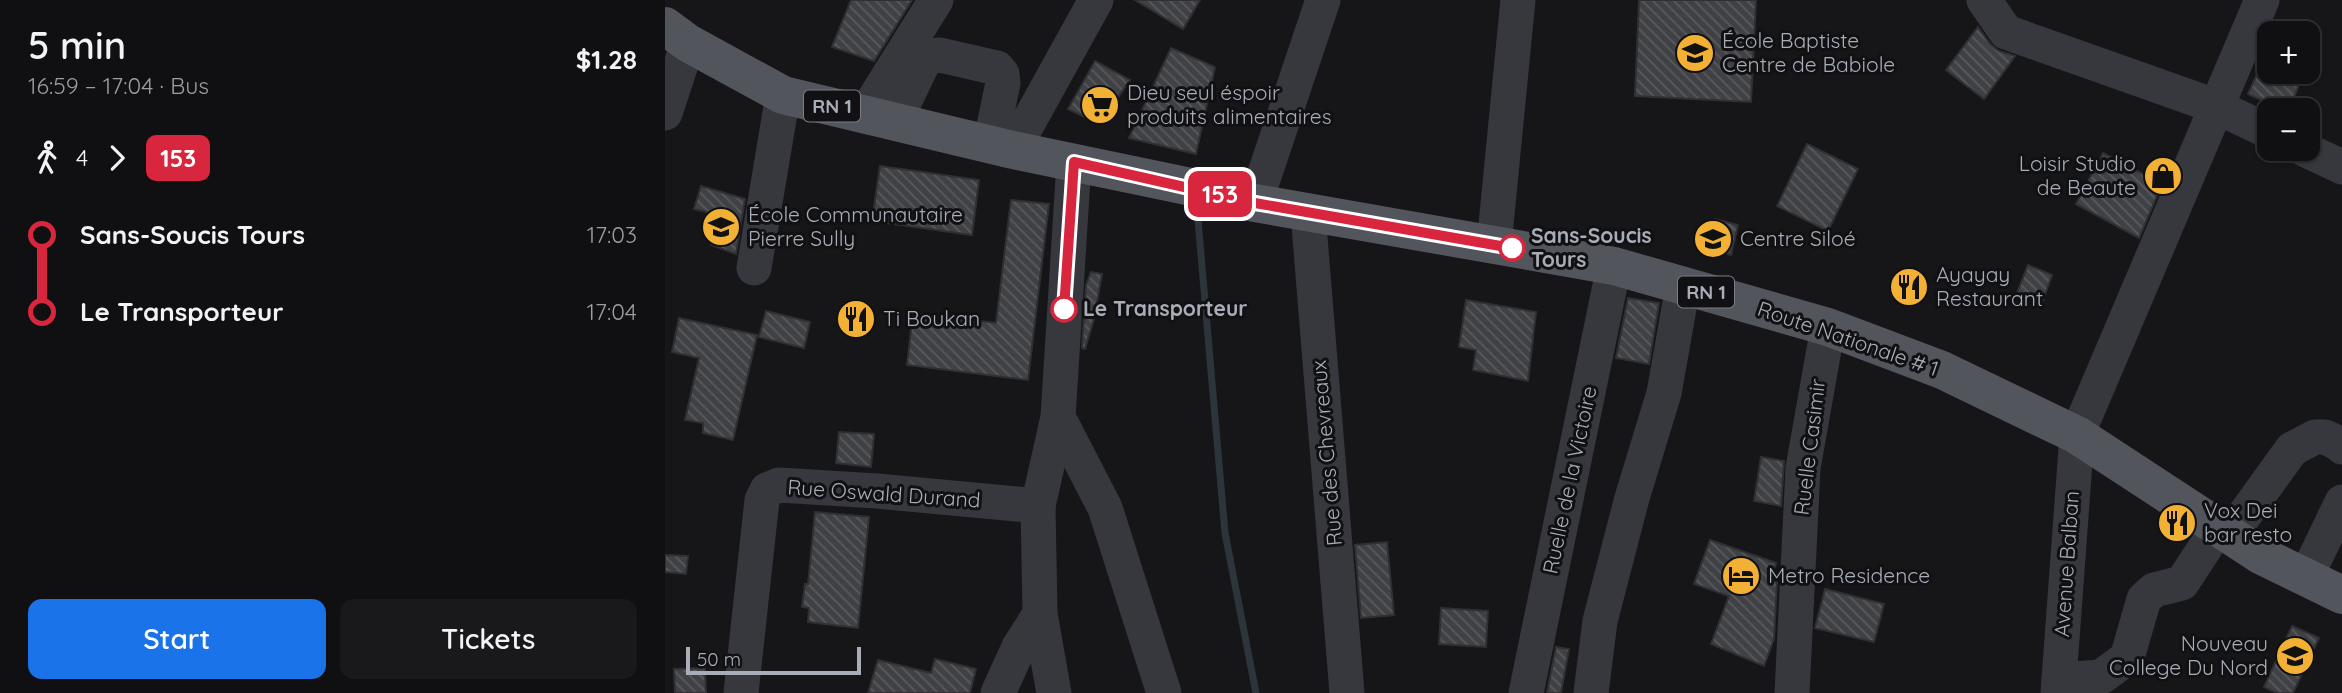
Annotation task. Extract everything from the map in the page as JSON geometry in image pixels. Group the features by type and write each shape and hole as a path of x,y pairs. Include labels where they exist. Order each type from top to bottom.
{"main road":[{"name":"Route Nationale # 1","path":"676,34 783,95 1002,148 1255,203 1614,266 1828,327 1942,370 2077,435 2262,556 2342,596"}],"street":[{"path":"880,117 936,0"},
{"path":"1002,148 1096,0"},
{"path":"1255,203 1323,0"},
{"path":"1494,245 1518,0"},
{"path":"1984,0 2006,32 2215,106 2257,126"},
{"name":"Avenue Balban","path":"2059,687 2077,435 2262,0"},
{"path":"665,113 676,34"},
{"path":"880,117 924,61 931,56 940,55 997,68 1002,74 1003,83 1002,148"},
{"path":"754,268 783,95"},
{"path":"2320,157 2342,167"},
{"path":"1054,693 1040,614 1038,506 1058,417 1074,162"},
{"name":"Rue des Chevreaux","path":"1307,213 1347,693"},
{"name":"Ruelle de la Victoire","path":"1525,693 1614,266"},
{"path":"1591,693 1600,621 1632,498 1664,393 1683,286"},
{"name":"Ruelle Casimir","path":"1792,693 1803,468 1828,327"},
{"path":"1058,417 1105,508 1164,693"},
{"path":"2059,687 2101,677 2127,658 2144,599 2154,590 2182,583 2292,449 2315,437 2325,437 2342,447"},
{"name":"Rue Oswald Durand","path":"741,693 762,500 767,491 779,485 1038,506"},
{"path":"2306,577 2342,502"},
{"path":"998,693 1019,647 1040,614"}],"building":[{"path":"851,0 912,0 874,61 832,47"},
{"path":"1135,0 1200,0 1183,29"},
{"path":"1639,0 1756,0 1751,102 1635,96"},
{"path":"1978,27 1990,44 1999,51 2015,56 1984,99 1946,70"},
{"path":"1171,48 1215,67 1196,154 1129,138"},
{"path":"1095,61 1130,80 1099,124 1068,109"},
{"path":"2257,74 2257,84 2300,84 2293,98 2257,98 2248,94"},
{"path":"1807,144 1858,169 1828,231 1777,206"},
{"path":"2103,153 2162,184 2139,238 2076,204"},
{"path":"880,166 979,180 972,235 872,221"},
{"path":"701,186 745,199 736,254 711,245 715,235 703,231 707,212 694,209"},
{"path":"1011,200 1049,204 1028,380 907,365 913,313 996,323"},
{"path":"1715,219 1738,225 1731,255 1696,244"},
{"path":"2028,265 2052,275 2042,303 2017,293"},
{"path":"1091,272 1102,274 1094,319 1085,349 1082,348 1086,285"},
{"path":"1628,298 1659,303 1649,364 1616,358"},
{"name":"Sans-Soucis Tours","path":"1466,300 1536,312 1528,381 1473,370 1476,350 1459,347"},
{"path":"766,311 810,322 804,348 759,337"},
{"path":"679,318 757,335 733,440 703,433 703,423 685,420 699,358 672,352"},
{"path":"839,432 874,434 871,467 836,463"},
{"path":"1761,457 1784,461 1781,506 1754,501"},
{"path":"815,512 869,517 858,628 808,622 809,608 802,607 805,584 808,584"},
{"path":"1710,540 1776,563 1771,579 1777,581 1774,639 1764,666 1711,644 1729,596 1694,584"},
{"path":"1387,542 1394,615 1361,618 1355,545"},
{"path":"665,555 688,556 686,574 665,572"},
{"path":"1825,589 1884,604 1874,642 1815,628"},
{"path":"1441,608 1488,611 1486,647 1439,644"},
{"path":"2292,626 2319,638 2293,693 2277,693 2264,687"},
{"path":"1556,647 1569,649 1561,693 1547,693"},
{"path":"935,659 976,669 970,693 868,693 878,660 931,673"},
{"path":"705,668 706,693 675,693 674,669"}],"waterway":[{"path":"1198,220 1225,533 1256,693"}],"bus line":[{"name":"153","path":"1064,309 1074,162 1255,203 1512,248"}],"place":[{"name":"École Baptiste Centre de Babiole","path":"1695,53"},
{"name":"Dieu seul éspoir produits alimentaires","path":"1100,105"},
{"name":"Loisir Studio de Beaute","path":"2163,176"},
{"name":"École Communautaire Pierre Sully","path":"721,227"},
{"name":"Centre Siloé","path":"1713,239"},
{"name":"Sans-Soucis Tours","path":"1512,248"},
{"name":"Ayayay Restaurant","path":"1909,287"},
{"name":"Le Transporteur","path":"1064,309"},
{"name":"Ti Boukan","path":"856,319"},
{"name":"Vox Dei bar resto","path":"2177,523"},
{"name":"Metro Residence","path":"1741,576"},
{"name":"Nouveau College Du Nord","path":"2295,656"}]}
